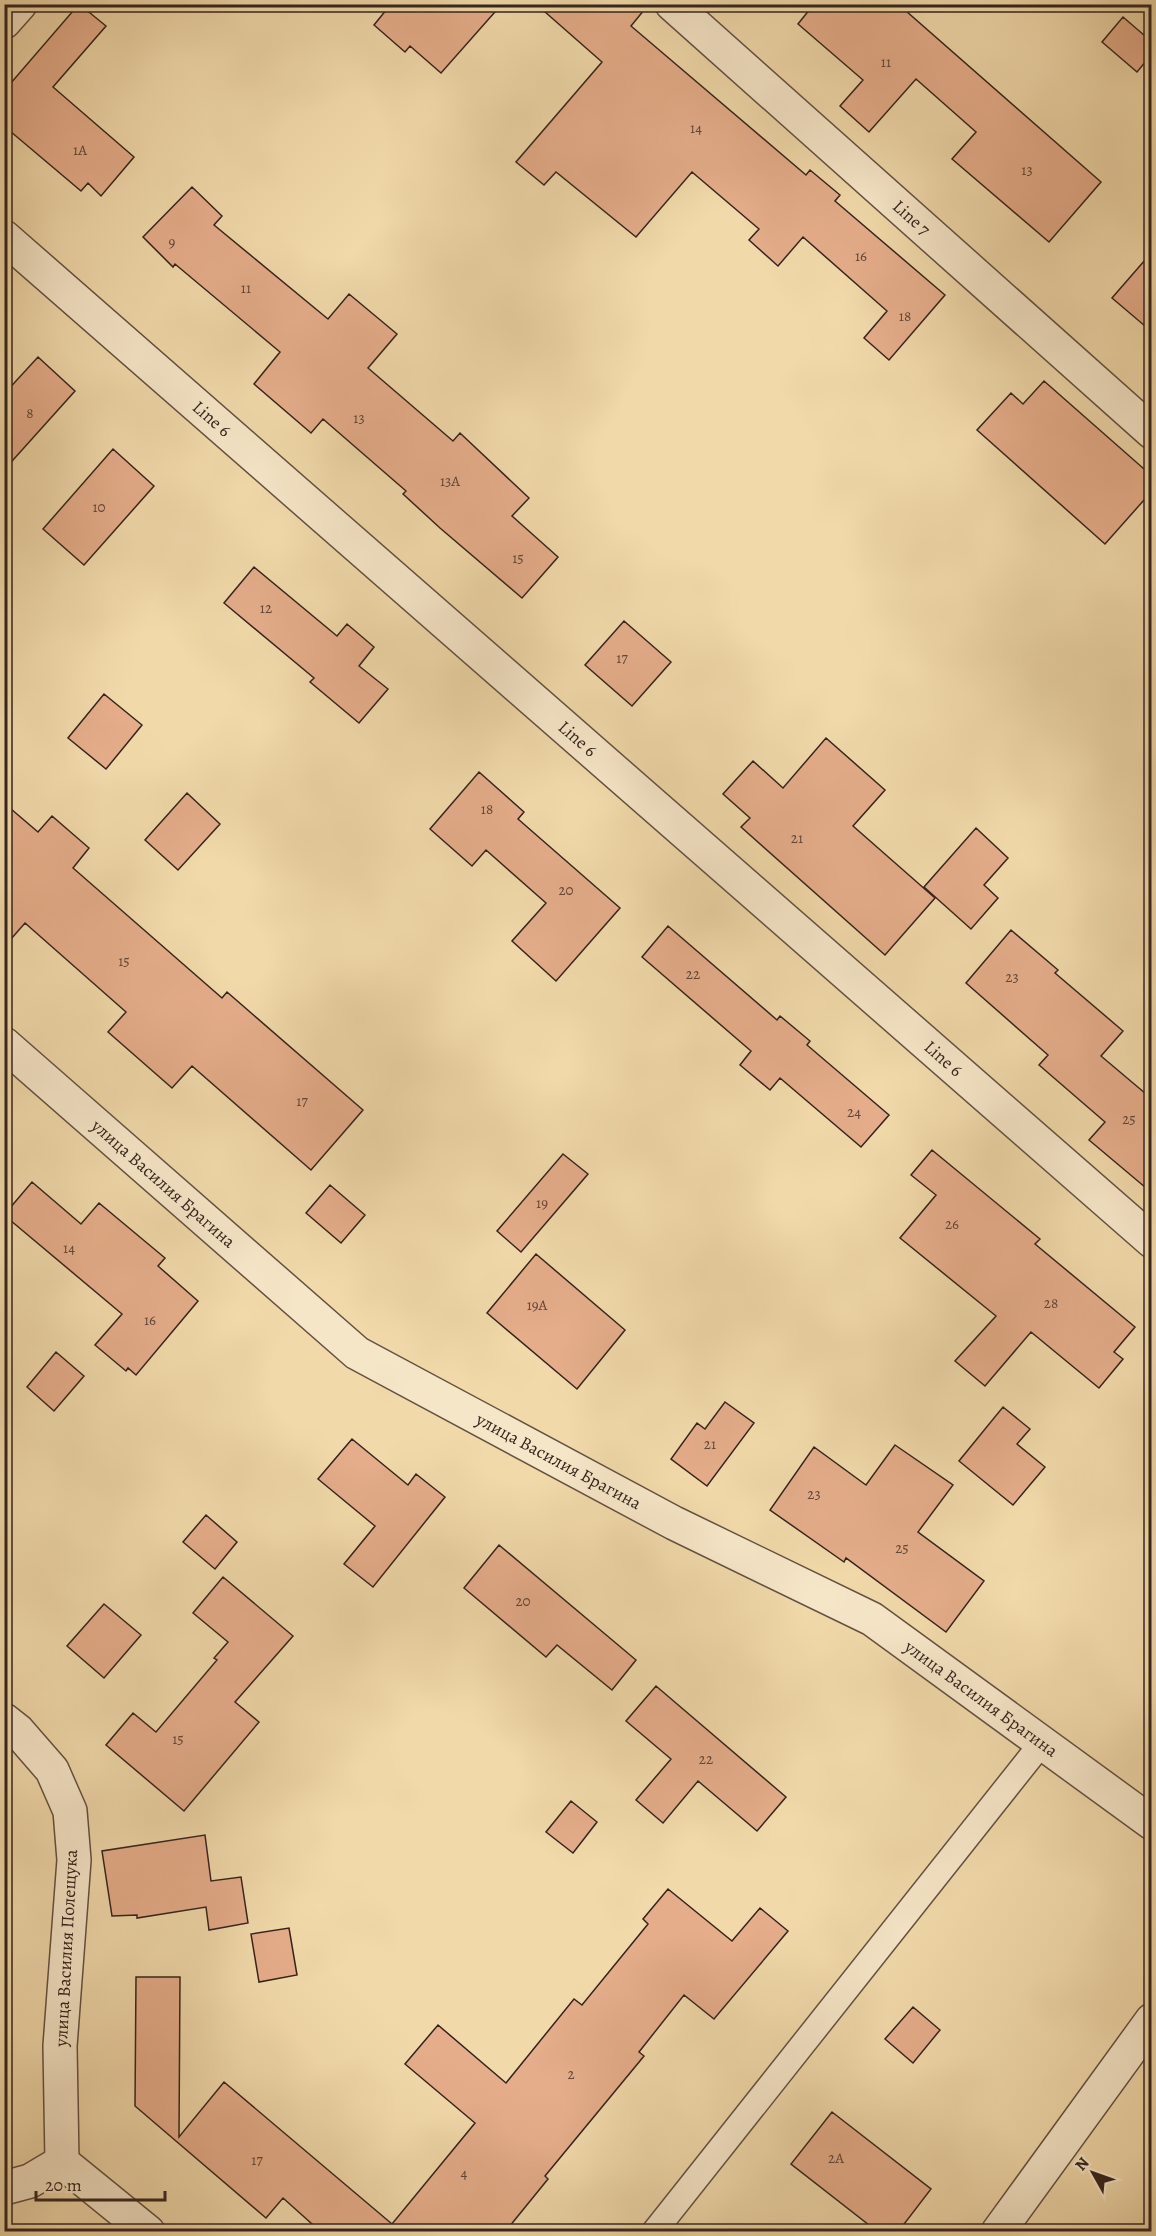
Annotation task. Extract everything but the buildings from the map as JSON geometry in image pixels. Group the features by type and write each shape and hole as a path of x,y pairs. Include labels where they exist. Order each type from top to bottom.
{"street":[{"path":"4,22 20,4"},
{"name":"Line 7","path":"672,4 1152,432"},
{"name":"Line 6","path":"4,237 1152,1241"},
{"name":"улица Василия Брагина","path":"4,1044 357,1353 674,1523 872,1619 1152,1823"},
{"name":"улица Василия Полещука","path":"4,1720 18,1731 52,1770 70,1811 75,1860 60,2046 62,2162"},
{"path":"998,2232 1152,2020"},
{"path":"4,2188 30,2181 62,2162 148,2232"}],"lane":[{"path":"654,2232 1041,1744"}]}
